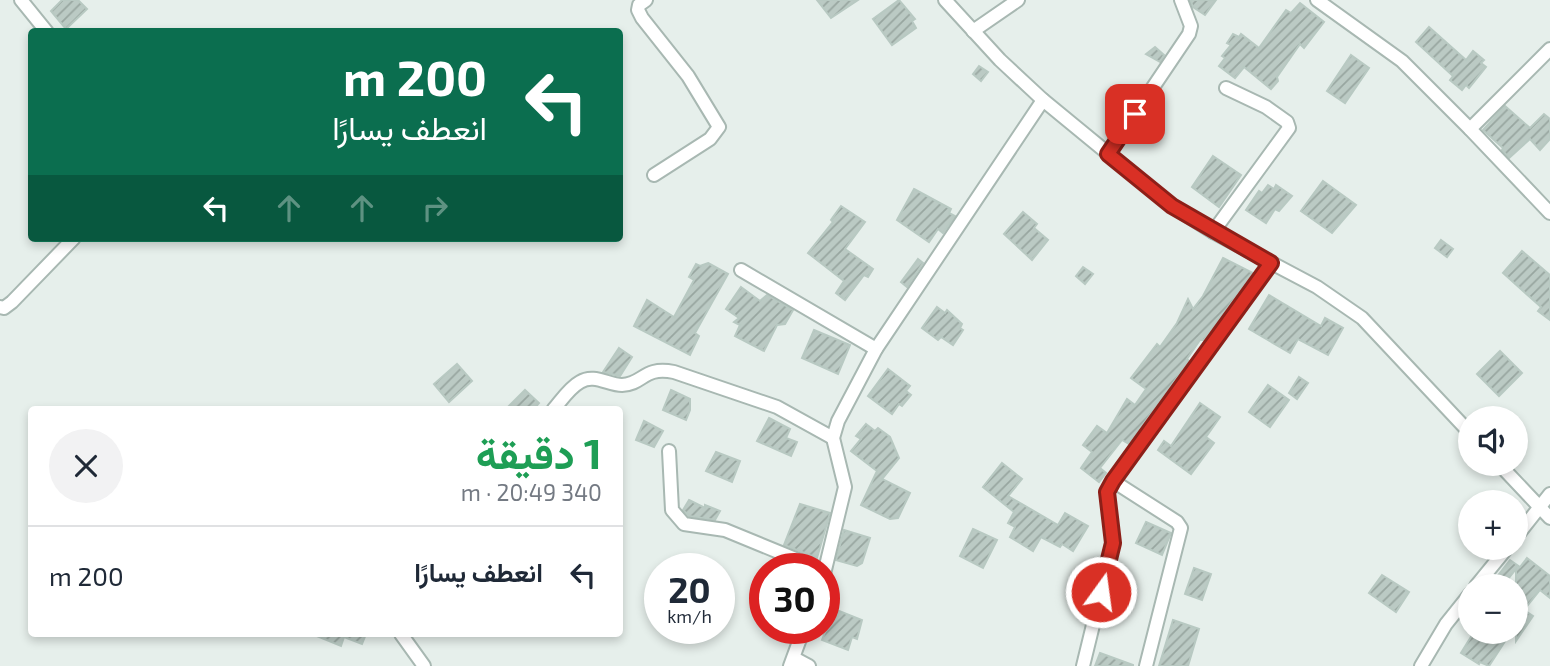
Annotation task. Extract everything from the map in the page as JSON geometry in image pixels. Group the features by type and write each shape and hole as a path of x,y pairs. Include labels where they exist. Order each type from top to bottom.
{"street":[{"path":"21,0 44,28"},
{"path":"646,0 639,5 642,18 688,76 719,127 718,132 710,139 654,175"},
{"path":"945,0 1000,60 1043,100 1172,206 1213,232 1317,287 1362,318 1458,420"},
{"path":"973,31 1018,0"},
{"path":"1108,154 1189,34 1191,26 1181,0"},
{"path":"1317,0 1402,61 1550,213"},
{"path":"1470,129 1550,49"},
{"path":"1213,232 1289,128 1287,122 1266,107 1226,88"},
{"path":"828,553 845,487 833,438 838,421 876,349 1043,100"},
{"path":"0,307 4,308 12,302 70,242"},
{"path":"1083,666 1113,543 1107,492 1271,263"},
{"path":"741,270 876,349"},
{"path":"557,406 580,382 602,379 626,385 659,369 777,407 833,438"},
{"path":"669,451 672,510 684,524 725,530 780,553"},
{"path":"1510,476 1550,518"},
{"path":"1113,481 1177,522 1181,528 1146,666"},
{"path":"1528,522 1550,494"},
{"path":"1486,574 1497,560"},
{"path":"1421,666 1458,609"},
{"path":"403,637 424,666"},
{"path":"798,644 792,662 809,666"}],"building":[{"path":"62,0 78,0 87,9 67,28 51,11"},
{"path":"817,0 858,0 831,18"},
{"path":"899,0 915,19 912,21 916,28 892,45 873,19"},
{"path":"1190,0 1216,0 1205,15 1193,7"},
{"path":"1300,3 1324,22 1304,48 1300,44 1271,89 1244,67 1235,78 1219,66 1225,58 1222,56 1231,45 1227,43 1233,34 1239,37 1241,34 1259,48 1286,10 1291,13"},
{"path":"1429,27 1466,60 1473,51 1484,60 1481,63 1486,67 1469,88 1466,85 1462,90 1450,80 1453,76 1416,42"},
{"path":"1155,47 1164,55 1160,62 1146,54"},
{"path":"1351,55 1369,68 1345,103 1327,91"},
{"path":"979,66 988,72 981,81 973,74"},
{"path":"1505,106 1530,128 1544,114 1550,119 1550,139 1540,150 1530,139 1509,158 1503,148 1483,130"},
{"path":"1213,156 1241,175 1219,207 1192,187"},
{"path":"1323,181 1356,205 1332,233 1301,211"},
{"path":"1268,185 1274,189 1276,185 1292,196 1279,211 1275,209 1266,223 1246,210 1259,191 1262,193"},
{"path":"914,189 951,209 949,213 955,216 943,233 938,229 929,242 897,220"},
{"path":"841,206 865,222 845,249 873,269 868,277 864,275 845,300 836,293 844,281 808,253 833,222 831,220"},
{"path":"1023,212 1037,224 1034,228 1048,240 1032,260 1004,234"},
{"path":"1441,240 1453,249 1447,257 1435,248"},
{"path":"1522,251 1550,275 1550,320 1538,311 1541,307 1503,273"},
{"path":"1223,258 1253,273 1204,340 1200,340 1187,359 1189,361 1129,444 1122,440 1100,468 1106,473 1099,482 1081,468 1092,452 1083,445 1097,426 1107,433 1127,399 1135,405 1146,389 1131,378 1157,344 1160,347 1177,323 1188,299 1193,309 1203,296"},
{"path":"918,259 923,263 907,287 901,282"},
{"path":"708,263 728,274 695,333 699,336 690,355 634,326 647,300 674,317 694,280 689,277 696,264 700,266"},
{"path":"1083,267 1093,274 1085,284 1076,276"},
{"path":"741,287 760,301 767,295 793,310 785,324 777,325 764,351 735,336 740,325 734,322 739,318 726,309"},
{"path":"1269,295 1321,326 1325,318 1343,328 1328,355 1298,339 1290,353 1249,329"},
{"path":"937,307 945,313 947,310 962,324 960,328 963,330 953,345 941,337 938,340 922,328"},
{"path":"814,330 850,345 838,374 802,358"},
{"path":"619,348 632,357 620,376 603,372"},
{"path":"1500,351 1522,373 1499,396 1477,374"},
{"path":"457,364 472,381 449,402 434,384"},
{"path":"888,369 910,386 906,391 911,395 902,406 899,404 892,414 868,396"},
{"path":"1299,377 1308,383 1297,399 1289,393"},
{"path":"1268,385 1289,400 1270,427 1249,412"},
{"path":"525,390 539,403 536,406 509,406"},
{"path":"671,390 690,399 686,420 663,410"},
{"path":"1200,403 1220,417 1206,437 1214,443 1191,474 1158,450 1164,441 1171,446"},
{"path":"769,418 790,429 786,438 797,442 791,456 757,441"},
{"path":"644,421 663,431 654,447 636,440"},
{"path":"866,424 875,431 878,428 890,437 899,458 882,479 910,493 898,518 890,519 861,505 877,471 851,451 861,439 856,436"},
{"path":"716,452 740,461 732,482 706,471"},
{"path":"1002,463 1022,479 1008,496 1058,525 1065,513 1088,526 1073,551 1041,537 1033,551 1010,537 1015,527 1008,523 1014,512 983,487"},
{"path":"689,500 705,508 705,505 720,511 715,520 689,516 683,510"},
{"path":"800,504 830,513 818,553 804,553 784,545"},
{"path":"1146,522 1171,533 1162,555 1136,543"},
{"path":"973,529 997,540 983,568 960,556"},
{"path":"844,530 870,538 862,563 857,566 840,561 838,553"},
{"path":"1528,559 1550,576 1550,598 1540,590 1528,605 1528,574 1516,574 1516,569 1512,574 1499,574 1510,560 1520,567"},
{"path":"1194,568 1211,574 1202,600 1185,594"},
{"path":"1382,575 1409,592 1396,612 1369,593"},
{"path":"840,611 862,620 857,639 852,637 848,650 832,644 840,644"},
{"path":"1173,620 1199,629 1188,666 1159,666"},
{"path":"319,637 344,637 341,646"},
{"path":"344,637 365,637 362,644"},
{"path":"1467,644 1503,644 1489,666 1480,662 1479,664 1461,653"},
{"path":"1100,653 1133,665 1133,666 1095,666"}],"route":[{"path":"1101,592 1113,543 1107,492 1271,263 1172,206 1108,154 1135,114"}]}
